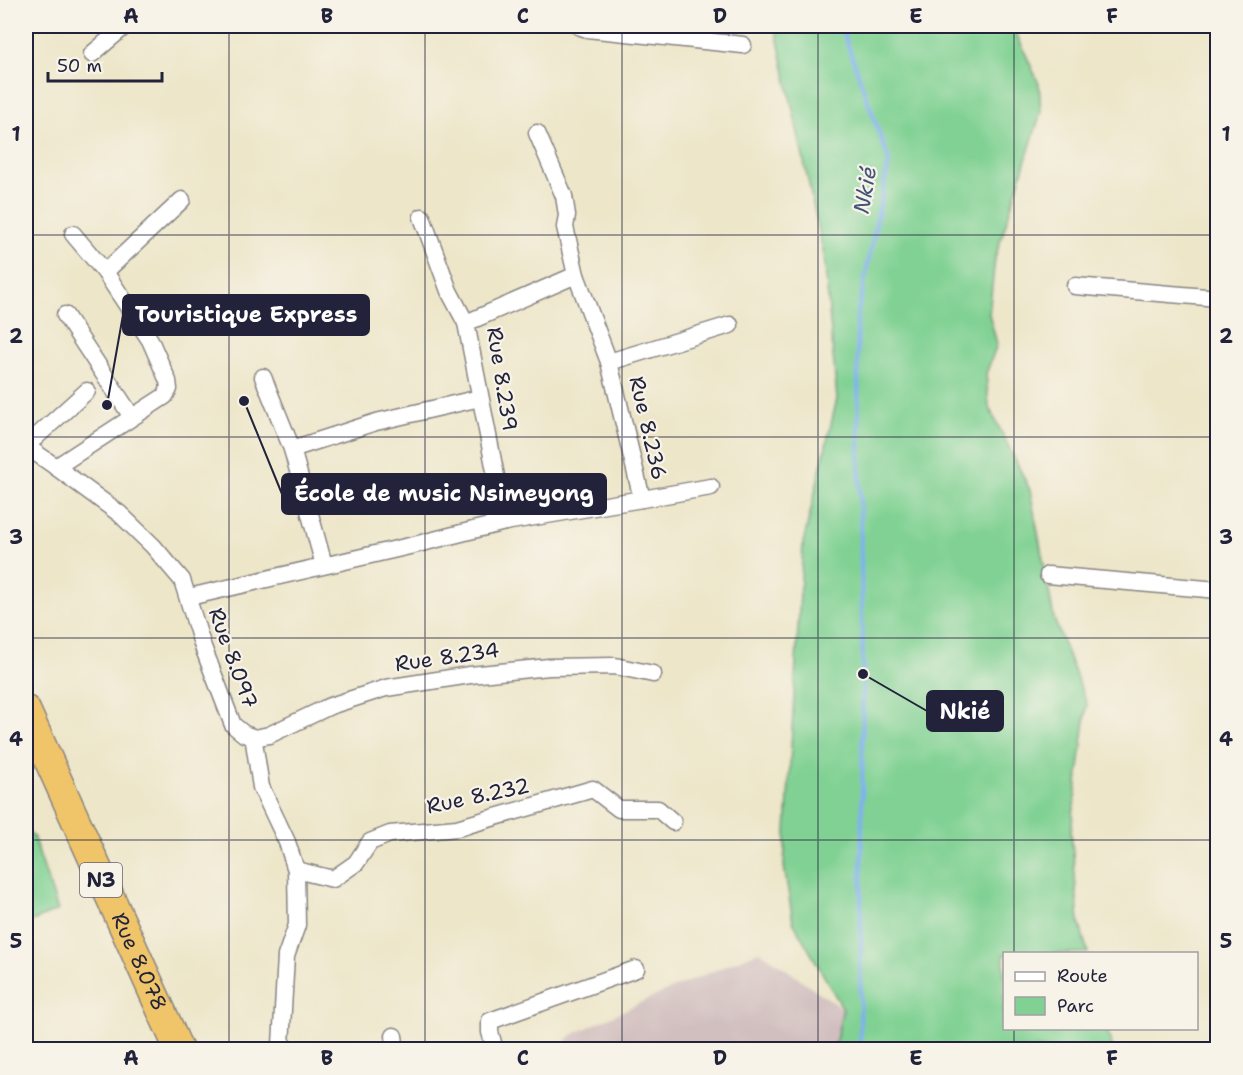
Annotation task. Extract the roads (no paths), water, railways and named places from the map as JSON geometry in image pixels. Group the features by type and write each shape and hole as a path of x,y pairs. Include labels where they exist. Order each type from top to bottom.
{"highway":[{"name":"Rue 8.078","path":"26,711 179,1050"}],"street":[{"path":"92,54 126,26"},
{"path":"578,26 587,29 743,45"},
{"name":"Rue 8.236","path":"189,597 505,522 642,499 609,362 576,275 565,227 567,215 564,196 537,133"},
{"path":"105,272 182,200"},
{"path":"422,217 449,291 466,323"},
{"path":"56,467 165,396 169,389 168,381 150,340 105,272 74,234"},
{"name":"Rue 8.239","path":"505,522 466,323 576,275"},
{"path":"1075,286 1218,298"},
{"path":"65,315 132,417"},
{"path":"609,362 730,325"},
{"path":"263,377 292,449 324,565"},
{"path":"26,446 87,391"},
{"path":"292,449 376,422 480,398"},
{"name":"Rue 8.097","path":"26,446 120,514 153,546 182,580 203,647 233,725 244,734 255,738 261,787 287,842 296,870 297,925 286,957 281,1045"},
{"path":"642,499 711,487"},
{"path":"1048,575 1218,590"},
{"name":"Rue 8.234","path":"255,738 269,735 330,706 386,687 549,667 615,666 654,674"},
{"name":"Rue 8.232","path":"296,870 333,879 356,862 370,842 390,834 457,828 593,789 619,809 658,809 673,822"},
{"path":"495,1050 490,1032 490,1021 636,969"}],"waterway":[{"name":"Nkié","path":"841,26 889,161 857,317 863,674 860,1050"}],"place":[{"name":"École de music Nsimeyong","path":"244,401"},
{"name":"Touristique Express","path":"107,405"},
{"name":"Nkié","path":"863,674"}]}
